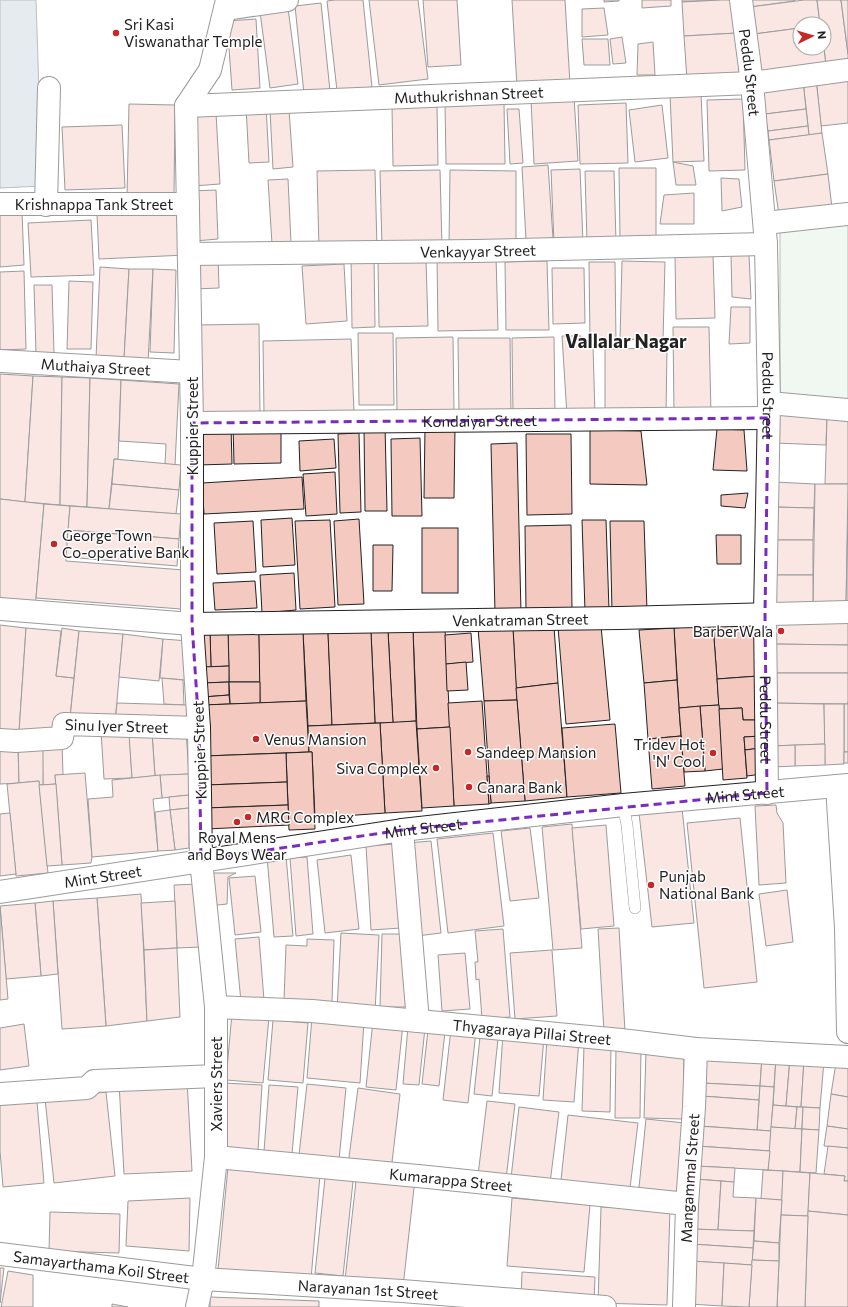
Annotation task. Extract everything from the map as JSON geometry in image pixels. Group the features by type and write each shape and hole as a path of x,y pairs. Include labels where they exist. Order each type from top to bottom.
{"street":[{"path":"186,106 210,70 226,4 287,0"},
{"name":"Peddu Street","path":"741,0 752,84 766,233 769,410 765,614 767,793"},
{"name":"Muthukrishnan Street","path":"186,106 752,84 848,70"},
{"path":"46,205 49,88"},
{"name":"Kuppier Street","path":"186,106 192,423 192,624 199,728 202,860"},
{"name":"Krishnappa Tank Street","path":"0,204 188,204"},
{"name":"Venkayyar Street","path":"189,254 476,251 766,233 848,214"},
{"name":"Muthaiya Street","path":"0,362 191,372"},
{"name":"Kondaiyar Street","path":"192,423 769,410 848,410"},
{"name":"Venkatraman Street","path":"0,609 192,624 848,612"},
{"name":"Sinu Iyer Street","path":"0,740 16,741 62,738 64,724 199,728"},
{"path":"842,785 848,1032"},
{"name":"Mint Street","path":"0,892 402,830 623,805 842,785"},
{"path":"402,830 418,1021"},
{"name":"Xaviers Street","path":"197,1307 203,1279 216,1158 216,1007 202,860"},
{"name":"Thyagaraya Pillai Street","path":"216,1007 312,1011 613,1039 696,1049 848,1057"},
{"name":"Mangammal Street","path":"684,1307 687,1204 694,1107 696,1049"},
{"path":"0,1094 87,1088 94,1081 216,1076"},
{"name":"Kumarappa Street","path":"216,1158 428,1177 687,1204"},
{"name":"Samayarthama Koil Street","path":"0,1254 203,1279"},
{"name":"Narayanan 1st Street","path":"203,1279 401,1299 605,1307"}],"lane":[{"path":"623,805 627,826 636,908"}],"highlighted area":[{"path":"768,418 765,614 767,793 402,830 201,860 199,728 192,624 192,423"}],"green space":[{"path":"848,222 848,402 780,397 780,229"}],"shaded area":[{"path":"0,0 36,0 42,186 0,188"}],"building":[{"path":"363,0 372,87 337,91 327,1"},
{"path":"369,0 418,0 428,79 379,85"},
{"path":"423,0 457,0 461,65 428,67"},
{"path":"512,0 565,0 570,84 517,87"},
{"path":"604,0 619,0 619,1 604,2"},
{"path":"642,0 671,0 671,6 642,8"},
{"path":"682,0 721,0 682,2"},
{"path":"734,0 737,33 684,36 682,2"},
{"path":"749,0 795,0 795,1 750,7"},
{"path":"804,0 817,0 819,16 792,16 792,29 754,34 750,7"},
{"path":"817,0 841,0 848,63 826,66 825,56 832,56 832,16 819,16"},
{"path":"841,0 848,0 848,54"},
{"path":"321,3 330,91 304,94 295,6"},
{"path":"288,8 298,84 270,88 260,12"},
{"path":"604,8 608,35 582,37 582,9"},
{"path":"256,19 260,88 232,90 227,21"},
{"path":"792,29 792,56 825,56 826,66 761,80 754,34"},
{"path":"737,33 739,72 735,77 687,80 684,36"},
{"path":"622,37 626,63 613,64 610,39"},
{"path":"582,39 608,39 610,65 584,65"},
{"path":"653,42 655,75 637,75 638,44"},
{"path":"848,76 848,123 821,126 816,79"},
{"path":"816,79 822,133 809,135 803,81"},
{"path":"803,81 806,109 765,114 762,86"},
{"path":"701,94 704,161 673,162 670,95"},
{"path":"574,97 578,161 534,164 531,100"},
{"path":"743,99 745,170 709,171 707,100"},
{"path":"504,102 505,164 446,164 445,103"},
{"path":"626,103 628,163 580,164 578,105"},
{"path":"129,104 175,105 174,197 127,196"},
{"path":"662,105 668,158 635,162 629,110"},
{"path":"266,106 269,162 249,163 246,107"},
{"path":"392,106 437,106 438,165 393,166"},
{"path":"289,109 293,167 273,169 270,110"},
{"path":"507,109 519,109 523,163 510,164"},
{"path":"806,109 808,126 768,131 765,114"},
{"path":"216,113 220,184 193,186 189,114"},
{"path":"122,125 125,188 65,190 62,127"},
{"path":"808,126 809,135 769,140 768,131"},
{"path":"822,133 828,174 774,181 769,140"},
{"path":"673,162 693,166 696,185 676,185"},
{"path":"548,165 553,238 526,240 522,167"},
{"path":"619,168 656,168 656,239 620,239"},
{"path":"580,169 583,242 554,243 551,170"},
{"path":"375,170 377,249 319,250 317,171"},
{"path":"440,170 442,247 382,248 380,171"},
{"path":"450,170 516,171 516,246 449,245"},
{"path":"585,171 614,171 616,242 587,243"},
{"path":"828,174 832,208 779,215 774,181"},
{"path":"721,178 739,179 742,207 722,211"},
{"path":"288,179 291,243 272,244 268,180"},
{"path":"216,190 218,239 195,241 192,191"},
{"path":"694,193 694,224 660,224 664,195"},
{"path":"184,210 186,255 99,259 97,214"},
{"path":"22,211 24,265 0,267 0,212"},
{"path":"91,220 94,275 31,277 28,223"},
{"path":"351,254 374,254 375,327 352,328"},
{"path":"713,254 715,318 676,319 675,255"},
{"path":"731,255 749,255 751,299 732,297"},
{"path":"218,256 219,288 194,289 192,257"},
{"path":"496,256 498,330 438,331 437,257"},
{"path":"426,260 428,326 379,327 378,261"},
{"path":"547,261 549,330 506,330 505,262"},
{"path":"622,261 665,262 663,340 620,339"},
{"path":"589,262 615,262 616,343 590,343"},
{"path":"344,264 347,321 306,324 302,266"},
{"path":"100,267 129,269 124,359 96,358"},
{"path":"552,268 584,268 585,323 553,324"},
{"path":"129,269 153,269 148,362 124,359"},
{"path":"153,269 176,270 174,353 150,352"},
{"path":"24,271 26,349 0,350 0,272"},
{"path":"69,281 93,282 91,349 67,349"},
{"path":"34,285 52,285 54,354 36,354"},
{"path":"731,307 750,307 750,343 729,344"},
{"path":"259,324 260,414 197,414 196,325"},
{"path":"673,327 709,327 711,414 674,415"},
{"path":"358,333 393,333 394,405 359,405"},
{"path":"562,336 581,336 581,346 593,346 595,415 567,416"},
{"path":"453,337 454,413 397,413 396,338"},
{"path":"554,337 555,415 513,416 512,338"},
{"path":"458,338 510,338 511,415 459,416"},
{"path":"351,339 354,412 264,415 263,341"},
{"path":"667,348 666,414 605,415 605,349"},
{"path":"0,374 33,376 25,502 0,499"},
{"path":"33,376 62,377 60,505 25,502"},
{"path":"62,377 90,378 87,507 60,505"},
{"path":"90,378 121,380 118,459 114,459 109,509 87,507"},
{"path":"121,380 179,384 175,465 165,464 166,444 119,441"},
{"path":"775,411 827,413 826,445 774,443"},
{"path":"827,418 848,419 848,484 825,484"},
{"path":"281,423 281,463 234,464 233,424"},
{"path":"231,426 232,464 198,465 196,427"},
{"path":"385,426 387,511 365,511 364,427"},
{"path":"425,427 455,427 454,498 424,498"},
{"path":"717,429 744,430 747,471 713,470"},
{"path":"590,430 641,431 647,485 590,484"},
{"path":"359,433 361,512 340,513 338,434"},
{"path":"526,434 571,434 572,514 527,515"},
{"path":"420,438 422,516 392,516 391,439"},
{"path":"334,439 336,468 300,471 299,441"},
{"path":"517,443 521,613 495,613 491,444"},
{"path":"114,459 181,465 179,490 112,484"},
{"path":"335,472 337,514 306,516 303,474"},
{"path":"302,477 304,509 204,514 202,483"},
{"path":"775,482 815,484 814,508 774,507"},
{"path":"112,484 179,490 176,514 109,509"},
{"path":"815,484 848,484 846,605 813,604"},
{"path":"748,493 745,508 721,506 721,495"},
{"path":"0,499 44,504 35,604 0,601"},
{"name":"George Town Co-operative Bank","path":"44,504 70,506 66,561 184,570 181,609 36,598"},
{"path":"70,506 181,514 179,539 68,530"},
{"path":"774,507 814,508 813,540 773,540"},
{"path":"848,514 848,605 846,605"},
{"path":"292,518 295,565 263,567 261,520"},
{"path":"359,519 364,604 338,605 334,521"},
{"path":"330,520 335,607 300,609 295,521"},
{"path":"582,520 606,520 609,610 585,611"},
{"path":"253,521 256,572 217,574 214,523"},
{"path":"610,521 644,521 647,611 612,612"},
{"path":"571,525 572,611 526,612 525,526"},
{"path":"422,528 458,528 458,593 422,593"},
{"path":"68,530 179,539 177,566 66,557"},
{"path":"716,535 741,535 741,564 717,564"},
{"path":"773,540 813,540 813,575 772,575"},
{"path":"373,545 393,545 392,591 373,591"},
{"path":"294,573 296,610 262,613 260,575"},
{"path":"772,575 813,575 813,604 772,604"},
{"path":"255,581 257,608 215,610 213,583"},
{"path":"772,619 848,619 848,645 772,644"},
{"path":"754,623 758,676 717,679 713,625"},
{"path":"0,625 26,628 19,732 0,737"},
{"path":"713,625 719,705 679,708 674,628"},
{"path":"601,626 610,720 566,724 558,627"},
{"path":"554,627 558,683 516,688 513,628"},
{"path":"26,628 61,631 56,676 74,678 70,718 59,734 19,732"},
{"path":"62,628 79,631 74,678 56,676"},
{"path":"478,628 513,628 517,700 484,701"},
{"path":"674,628 677,680 644,683 639,630"},
{"path":"445,629 450,727 417,729 413,630"},
{"path":"228,630 259,630 260,682 229,682"},
{"path":"228,630 229,666 211,667 210,631"},
{"path":"413,630 416,721 393,723 388,631"},
{"path":"79,631 123,634 115,723 70,718"},
{"path":"199,631 210,631 211,667 202,667"},
{"path":"328,631 332,725 308,726 303,632"},
{"path":"388,631 393,723 375,723 371,632"},
{"path":"303,632 306,701 260,703 259,634"},
{"path":"371,632 375,723 332,725 328,633"},
{"path":"471,633 473,662 446,664 445,635"},
{"path":"123,634 163,639 159,681 119,677"},
{"path":"163,639 189,641 185,680 160,678"},
{"path":"772,644 848,645 848,673 772,673"},
{"path":"466,662 468,690 447,691 446,664"},
{"path":"229,666 229,682 202,683 202,667"},
{"path":"772,673 848,673 848,704 772,703"},
{"path":"758,676 760,720 743,720 742,708 719,709 717,679"},
{"path":"162,678 183,680 184,705 164,704"},
{"path":"677,680 681,736 648,739 644,683"},
{"path":"229,682 229,695 203,697 202,683"},
{"path":"229,682 260,682 260,703 230,704"},
{"path":"558,683 567,797 525,801 516,688"},
{"path":"229,695 230,704 203,705 203,697"},
{"path":"517,700 525,801 491,803 484,701"},
{"name":"Venus Mansion","path":"306,701 309,752 205,756 203,705"},
{"name":"Sandeep Mansion","path":"482,701 489,804 454,806 448,703"},
{"path":"117,703 187,705 186,726 115,723"},
{"path":"772,703 824,704 825,744 772,746"},
{"path":"824,704 844,704 844,764 825,765"},
{"path":"844,704 848,704 848,752 844,752"},
{"path":"719,705 723,769 705,771 700,706"},
{"path":"700,706 705,771 684,772 679,708"},
{"path":"742,708 743,720 760,720 761,736 744,737 747,778 723,780 719,709"},
{"path":"416,721 422,811 385,813 380,723"},
{"path":"380,723 385,813 315,818 312,752 309,752 308,726"},
{"path":"615,724 621,793 567,797 562,728"},
{"name":"Siva Complex","path":"450,727 454,806 422,808 417,729"},
{"path":"129,728 132,778 104,779 101,731"},
{"path":"186,731 189,774 155,776 152,733"},
{"path":"152,733 155,776 132,778 129,734"},
{"path":"681,736 685,786 652,789 648,739"},
{"path":"761,736 762,748 745,750 744,737"},
{"path":"42,742 62,742 63,775 55,775 56,784 43,785"},
{"path":"0,743 18,743 19,783 0,784"},
{"path":"18,743 43,743 43,785 39,785 39,781 19,783"},
{"path":"825,744 825,765 795,766 795,745"},
{"path":"795,745 795,766 773,767 772,746"},
{"path":"760,748 762,774 747,776 745,750"},
{"path":"312,752 315,829 289,830 286,753"},
{"path":"844,752 848,752 848,763 844,763"},
{"path":"286,753 287,782 206,785 205,756"},
{"path":"85,773 92,857 91,863 62,865 55,775"},
{"path":"189,774 189,795 162,798 160,775"},
{"path":"160,775 162,798 153,799 158,851 92,857 88,799 113,797 112,780"},
{"path":"487,776 489,776 491,803 489,804"},
{"path":"39,781 48,873 16,876 7,784"},
{"path":"287,782 288,805 206,808 206,785"},
{"path":"56,784 62,865 47,866 39,785"},
{"path":"189,795 189,808 170,810 169,797"},
{"name":"MRC Complex","path":"288,805 289,825 207,829 206,808"},
{"path":"776,805 777,813 783,823 786,883 759,885 755,806"},
{"path":"189,808 189,848 175,850 170,810"},
{"path":"682,808 694,923 652,927 639,813"},
{"path":"170,810 175,850 158,851 155,812"},
{"path":"10,813 16,874 0,876 0,814"},
{"path":"740,818 757,982 704,988 687,823"},
{"path":"572,824 582,948 553,950 542,827"},
{"path":"606,825 614,926 581,929 572,828"},
{"path":"530,828 539,898 510,901 501,831"},
{"path":"493,833 504,926 448,933 437,839"},
{"path":"431,841 441,933 417,936 407,843"},
{"path":"395,844 401,928 371,930 366,846"},
{"path":"351,855 359,929 325,933 317,860"},
{"path":"286,856 293,936 274,937 267,857"},
{"path":"307,857 313,934 296,936 290,858"},
{"path":"209,873 236,873 228,877 227,904 209,906"},
{"path":"255,876 261,932 235,935 229,878"},
{"path":"198,884 201,947 177,948 174,885"},
{"path":"787,890 793,942 766,946 759,894"},
{"path":"141,894 147,1021 106,1026 97,898"},
{"path":"97,898 106,1026 62,1029 53,901"},
{"path":"53,901 58,974 41,976 35,903"},
{"path":"175,901 177,948 144,950 141,903"},
{"path":"35,903 41,976 6,979 0,906"},
{"path":"0,907 8,999 0,1000"},
{"path":"619,928 625,1031 604,1032 598,929"},
{"path":"503,929 510,1017 482,1019 479,979 476,980 475,962 478,962 475,931"},
{"path":"341,933 379,935 375,1012 337,1010"},
{"path":"382,934 408,934 406,1007 380,1007"},
{"path":"259,937 264,1000 241,1002 235,939"},
{"path":"307,939 334,940 332,1002 284,1001 286,945 307,946"},
{"path":"177,948 180,1017 147,1021 144,950"},
{"path":"552,950 557,1016 515,1019 510,953"},
{"path":"465,953 470,1009 442,1011 438,955"},
{"path":"232,1013 269,1017 263,1083 226,1080"},
{"path":"312,1017 364,1021 360,1083 307,1078"},
{"path":"273,1020 308,1023 303,1083 268,1080"},
{"path":"373,1021 403,1024 396,1090 366,1087"},
{"path":"24,1024 29,1066 0,1070 0,1028"},
{"path":"408,1026 425,1028 419,1085 403,1084"},
{"path":"451,1029 476,1032 468,1103 443,1100"},
{"path":"428,1030 445,1032 439,1086 422,1084"},
{"path":"503,1033 544,1037 539,1096 499,1093"},
{"path":"480,1037 498,1039 492,1096 474,1094"},
{"path":"547,1038 579,1040 574,1102 543,1100"},
{"path":"584,1045 611,1046 610,1112 582,1111"},
{"path":"616,1046 641,1046 640,1118 615,1118"},
{"path":"646,1051 684,1053 683,1119 644,1118"},
{"path":"704,1053 762,1057 760,1086 702,1083"},
{"path":"762,1057 776,1058 774,1087 760,1086"},
{"path":"776,1058 790,1058 786,1106 773,1105"},
{"path":"790,1058 804,1060 801,1107 786,1106"},
{"path":"804,1060 824,1061 820,1108 801,1107"},
{"path":"836,1063 848,1065 848,1097 831,1094"},
{"path":"187,1080 192,1171 124,1174 119,1083"},
{"path":"224,1083 262,1085 258,1151 220,1149"},
{"path":"702,1083 760,1086 759,1100 701,1096"},
{"path":"307,1084 346,1088 339,1160 299,1155"},
{"path":"269,1085 298,1087 292,1154 264,1151"},
{"path":"760,1086 774,1087 771,1131 757,1130"},
{"path":"358,1088 400,1094 391,1171 348,1165"},
{"path":"106,1092 115,1176 54,1183 45,1099"},
{"path":"831,1094 848,1097 848,1129 827,1126"},
{"path":"701,1096 759,1100 757,1130 699,1126"},
{"path":"487,1101 515,1104 506,1179 478,1175"},
{"path":"37,1102 44,1183 3,1187 0,1151 0,1105"},
{"path":"773,1105 797,1107 795,1129 771,1127"},
{"path":"519,1107 559,1112 550,1183 511,1178"},
{"path":"797,1107 803,1107 802,1129 795,1129"},
{"path":"803,1107 820,1108 819,1130 802,1129"},
{"path":"568,1115 638,1123 629,1196 560,1189"},
{"path":"646,1119 685,1123 677,1201 638,1197"},
{"path":"699,1126 771,1131 770,1151 697,1146"},
{"path":"827,1126 848,1129 848,1148 824,1146"},
{"path":"771,1127 802,1129 800,1172 768,1170"},
{"path":"802,1129 819,1130 816,1173 800,1172"},
{"path":"697,1146 770,1151 768,1170 696,1166"},
{"path":"828,1146 848,1148 848,1181 844,1181 845,1176 824,1174"},
{"path":"696,1166 735,1168 734,1182 695,1179"},
{"path":"228,1167 320,1175 311,1279 218,1270"},
{"path":"326,1169 354,1172 343,1276 315,1273"},
{"path":"763,1170 783,1171 782,1200 761,1199"},
{"path":"783,1171 810,1173 808,1216 781,1215"},
{"path":"357,1172 415,1179 403,1287 345,1280"},
{"path":"810,1173 845,1176 844,1181 848,1181 848,1215 808,1211"},
{"path":"695,1179 721,1181 718,1230 692,1229"},
{"path":"721,1181 734,1182 733,1197 756,1198 754,1231 718,1230"},
{"path":"190,1198 189,1251 126,1246 128,1201"},
{"path":"512,1198 590,1205 584,1272 507,1266"},
{"path":"756,1198 782,1200 779,1243 754,1241"},
{"path":"601,1207 670,1209 667,1305 598,1303"},
{"path":"808,1211 848,1215 848,1307 805,1307"},
{"path":"50,1212 120,1214 119,1253 49,1251"},
{"path":"781,1215 808,1216 805,1307 777,1307"},
{"path":"692,1229 754,1231 753,1248 691,1244"},
{"path":"754,1241 779,1243 779,1261 752,1260"},
{"path":"691,1244 753,1248 752,1265 691,1261"},
{"path":"752,1260 779,1261 777,1307 749,1307"},
{"path":"691,1261 724,1263 722,1306 690,1304"},
{"path":"724,1263 752,1265 749,1307 722,1306"},
{"path":"0,1268 4,1268 0,1303"},
{"path":"8,1271 33,1275 33,1307 1,1307"},
{"path":"522,1272 595,1277 594,1303 521,1298"},
{"path":"210,1297 319,1301 319,1307 210,1307"},
{"path":"112,1304 128,1307 112,1307"}],"place":[{"name":"Sri Kasi Viswanathar Temple","path":"116,33"},
{"name":"George Town Co-operative Bank","path":"54,544"},
{"name":"BarberWala","path":"781,631"},
{"name":"Venus Mansion","path":"256,739"},
{"name":"Sandeep Mansion","path":"468,752"},
{"name":"Tridev Hot 'N' Cool","path":"713,753"},
{"name":"Siva Complex","path":"436,768"},
{"name":"Canara Bank","path":"469,787"},
{"name":"MRC Complex","path":"248,817"},
{"name":"Royal Mens and Boys Wear","path":"237,822"},
{"name":"Punjab National Bank","path":"651,885"}],"district":[{"name":"Vallalar Nagar","path":"626,340"}]}
